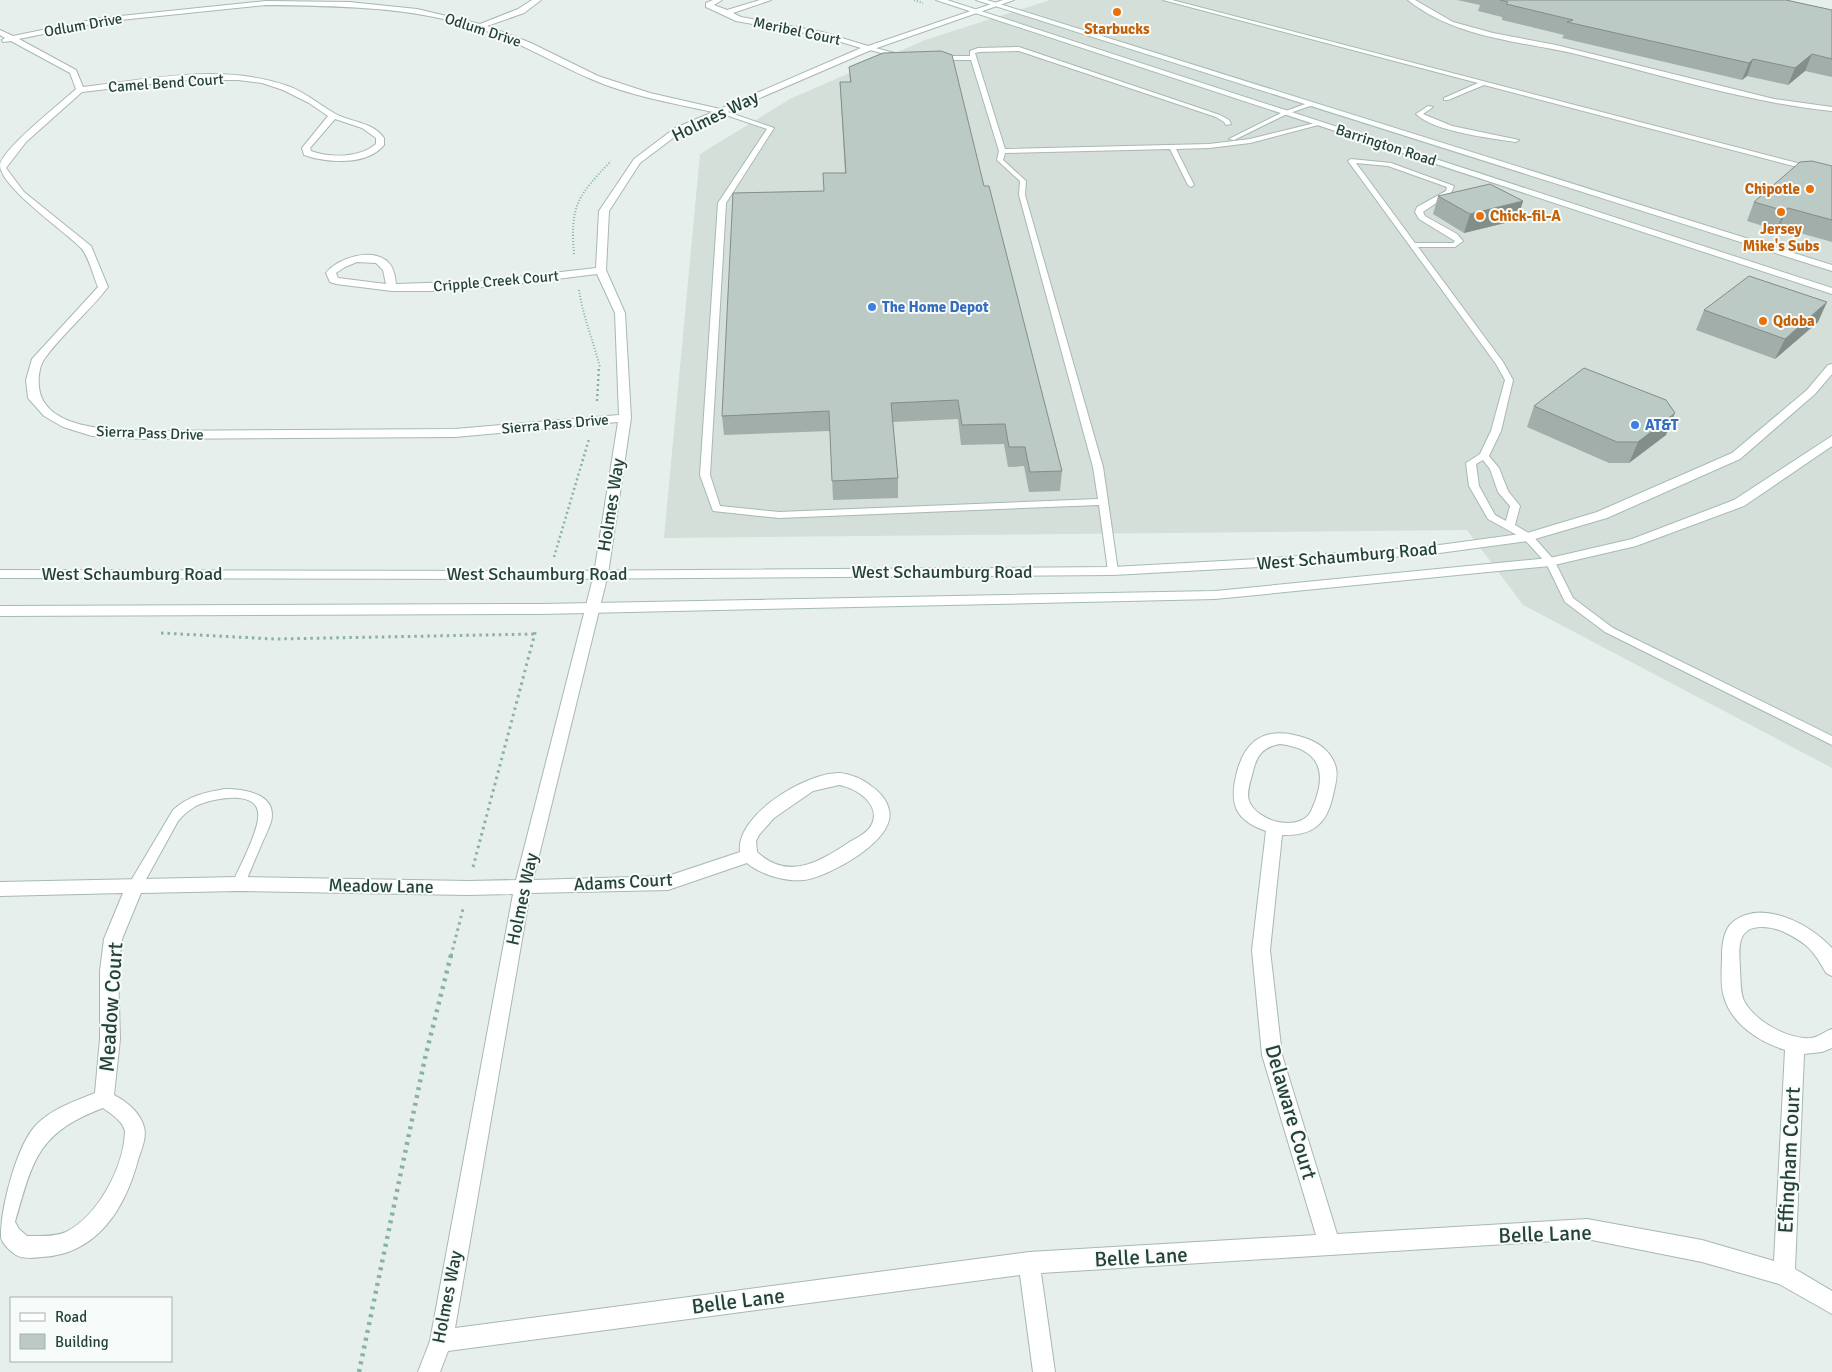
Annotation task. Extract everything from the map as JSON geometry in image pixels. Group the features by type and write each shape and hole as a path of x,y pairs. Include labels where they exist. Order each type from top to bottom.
{"street":[{"path":"193,0 194,9"},
{"path":"480,26 521,11 537,0"},
{"name":"Meribel Court","path":"718,0 709,5 751,22 822,34 868,48"},
{"name":"Meribel Court","path":"726,13 767,0"},
{"name":"Barrington Road","path":"940,0 977,6 1286,113 1832,291"},
{"name":"Holmes Way","path":"429,1372 441,1341 523,886 601,574 625,418 620,314 601,270 604,211 637,162 678,130 718,111 868,48 977,6 995,5 1010,0"},
{"name":"Odlum Drive","path":"0,42 101,20 194,9 266,3 352,2 417,11 480,26 528,45 595,78 648,95 718,111"},
{"name":"Barrington Road","path":"977,6 995,5 1832,268"},
{"path":"0,32 73,72 80,90"},
{"name":"Camel Bend Court","path":"80,90 178,79 226,78 253,80 284,88 320,106 333,116 349,120 374,132 380,138 380,145 372,152 357,156 317,157 307,153 306,148 333,116"},
{"name":"Sierra Pass Drive","path":"80,90 23,140 1,168 21,194 87,248 103,287 38,359 32,380 34,398 48,413 67,424 92,432 142,435 455,434 625,418"},
{"name":"Cripple Creek Court","path":"392,288 388,270 383,263 378,261 346,262 338,266 331,273 334,280 340,282 392,288 476,285 601,270"},
{"name":"West Schaumburg Road","path":"0,574 601,574 1113,571 1259,563 1432,550 1528,537 1602,515 1736,456 1811,392 1832,366"},
{"name":"West Schaumburg Road","path":"0,611 541,609 593,606 867,603 1215,595 1550,562 1636,542 1739,503 1832,440"},
{"path":"1280,738 1305,744 1316,751 1324,760 1328,769 1323,808 1315,820 1305,826 1292,829 1275,827 1254,818 1240,800 1251,751 1258,744 1280,738"},
{"path":"839,779 857,783 877,801 881,810 879,827 872,835 829,866 813,873 787,874 756,862 750,855 747,846 748,838 757,823 816,783 839,779"},
{"name":"Delaware Court","path":"1275,827 1261,950 1272,1055 1330,1246"},
{"name":"Adams Court","path":"523,886 668,883 750,855"},
{"name":"Meadow Lane","path":"0,889 134,888 238,884 468,888 523,886"},
{"name":"Meadow Court","path":"104,1099 110,1039 109,971 113,939 134,888"},
{"path":"1832,968 1831,959 1808,935 1792,926 1775,921 1759,920 1746,923 1737,929 1732,939 1733,996 1740,1010 1751,1023 1766,1034 1795,1045 1818,1045 1832,1037"},
{"name":"Effingham Court","path":"1784,1276 1795,1045"},
{"path":"104,1099 121,1109 133,1124 135,1138 122,1184 108,1209 94,1226 73,1239 47,1246 23,1247 10,1236 4,1223 12,1194 38,1138 60,1119 104,1099"},
{"name":"Belle Lane","path":"441,1341 1029,1263 1587,1229 1702,1251 1784,1276 1832,1303"},
{"path":"1029,1263 1044,1372"}],"lane":[{"path":"1166,0 1832,174"},
{"path":"1411,0 1451,23 1492,34 1556,47 1774,101 1812,108 1832,109"},
{"path":"868,48 905,57"},
{"path":"1113,571 1098,467 1022,195 1023,181 1000,160 1002,151 972,52 978,50 1019,49 1218,116 1227,121 1228,124"},
{"path":"935,58 974,58"},
{"path":"1446,98 1484,83"},
{"path":"1209,146 1238,137 1286,113 1311,104"},
{"path":"1430,108 1419,114 1423,118 1469,131 1516,140"},
{"path":"718,111 771,128 722,203 705,475 716,509 779,515 1103,502"},
{"path":"1002,151 1209,146 1250,141 1319,124"},
{"path":"1172,147 1191,185"},
{"path":"1412,245 1455,245 1459,241 1422,217 1419,212 1420,209 1449,192 1451,186 1389,164 1353,164 1412,245 1500,364 1509,380 1496,432 1484,456 1471,463 1474,486 1491,517 1528,537 1550,562 1568,600 1609,630 1832,741"},
{"path":"1484,456 1494,468 1504,492 1515,506 1510,526"},
{"path":"134,888 174,818 182,809 201,799 228,792 249,795 264,806 266,813 265,821 238,884"}],"path":[{"path":"153,633 274,638 535,634"}],"shaded area":[{"path":"1050,0 1759,0 1832,15 1832,768 1523,605 1467,530 664,538 700,154 790,99 925,40"}],"building":[{"path":"1500,0 1786,0 1832,10 1832,59 1812,54 1795,68 1753,59 1749,63 1567,22 1573,20 1506,4 1508,2"},
{"name":"The Home Depot","path":"941,51 952,55 984,186 989,186 1062,471 1030,472 1025,447 1009,447 1005,424 962,425 958,400 891,403 898,478 832,481 829,411 722,416 733,193 824,191 823,173 846,173 840,82 851,82 849,67 883,53"},
{"path":"1812,161 1832,166 1832,220 1788,208 1785,211 1754,202 1800,162"},
{"path":"1490,184 1523,201 1470,214 1438,196"},
{"path":"1749,276 1827,302 1785,339 1704,310"},
{"path":"1584,368 1666,400 1675,413 1638,442 1617,442 1534,406"}],"place":[{"name":"Starbucks","path":"1117,12"},
{"name":"Chipotle","path":"1810,189"},
{"name":"Jersey Mike's Subs","path":"1781,212"},
{"name":"Chick-fil-A","path":"1480,216"},
{"name":"The Home Depot","path":"872,307"},
{"name":"Qdoba","path":"1763,321"},
{"name":"AT&T","path":"1635,425"}]}
